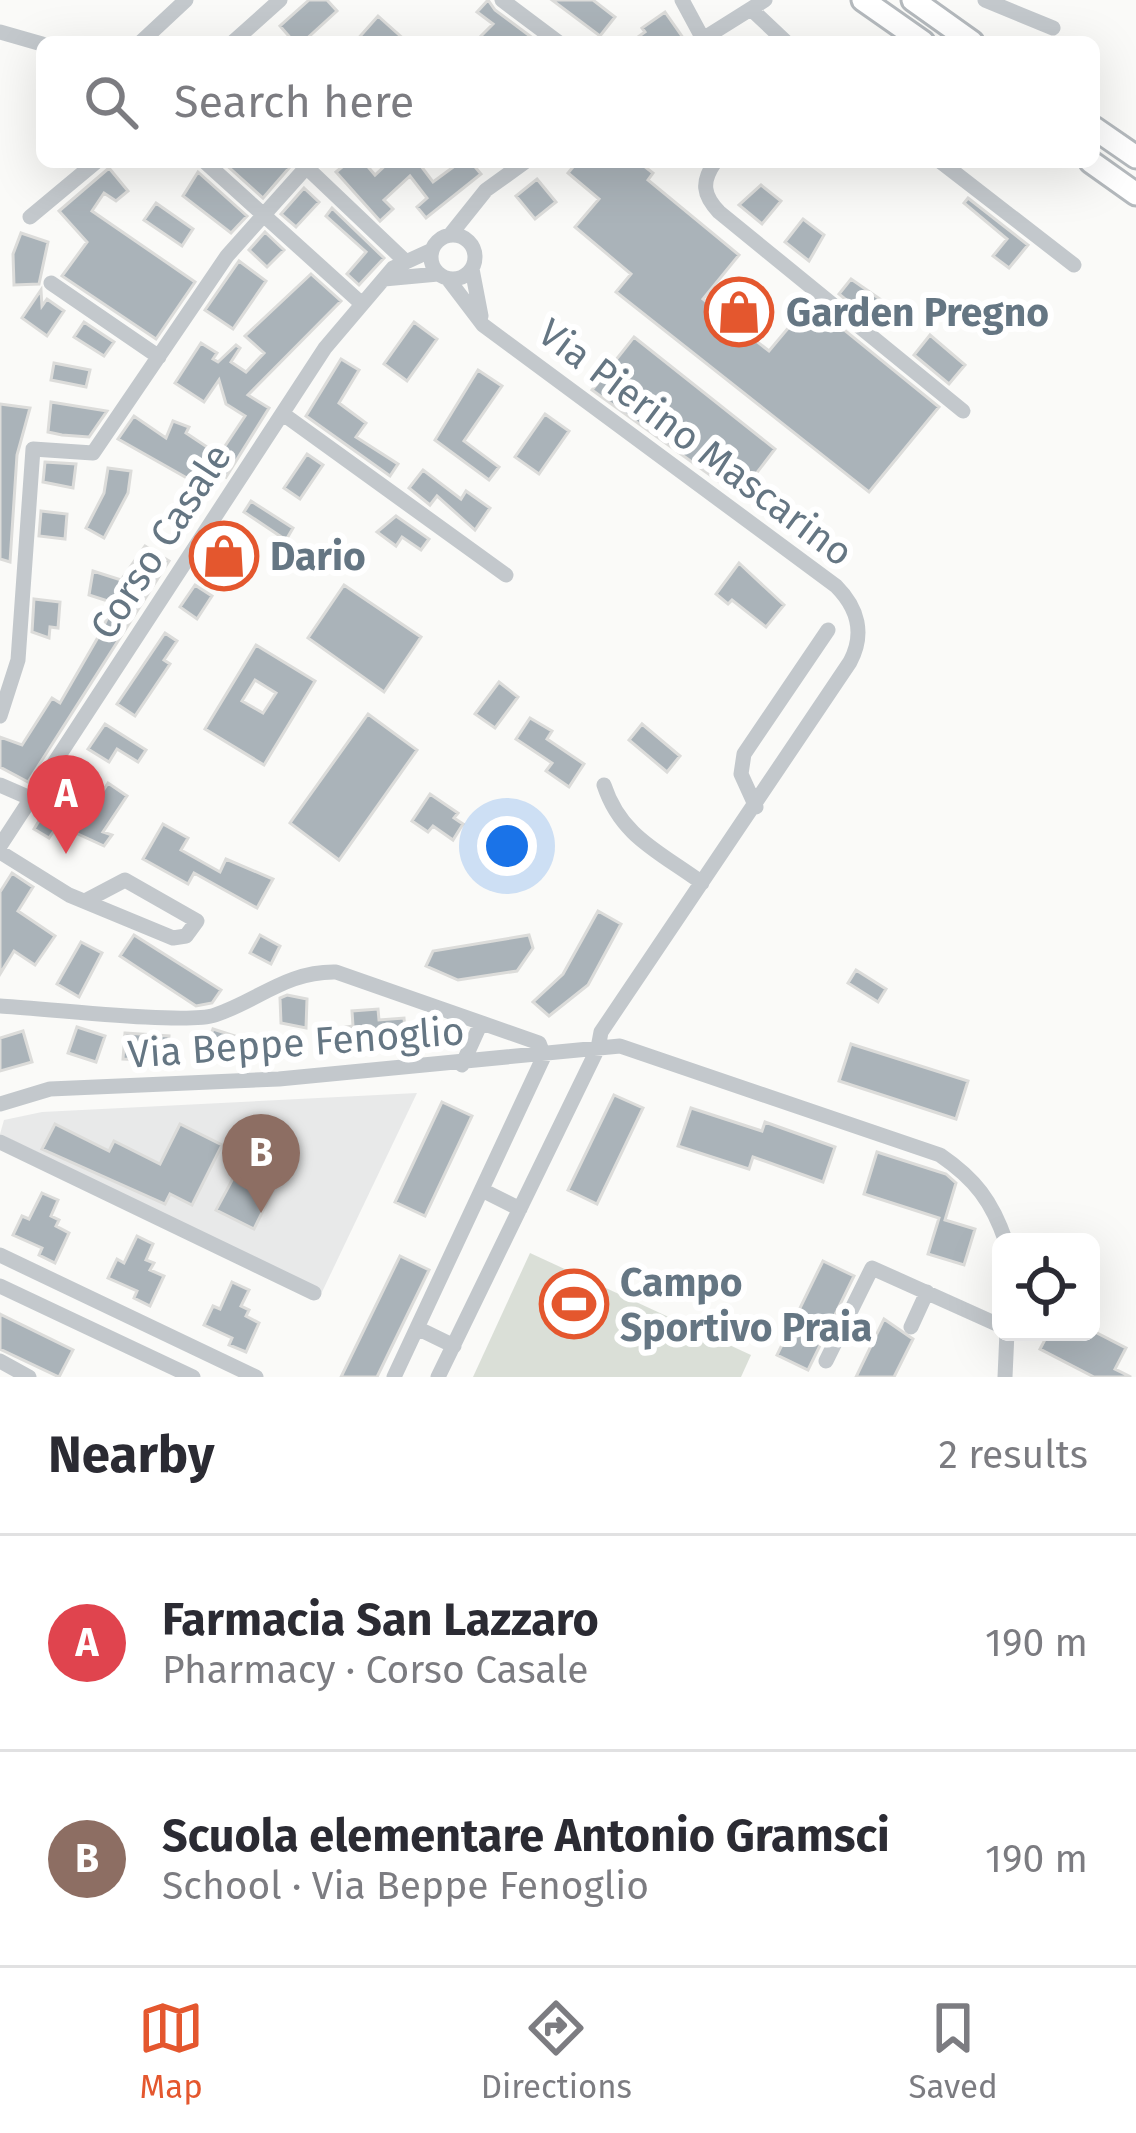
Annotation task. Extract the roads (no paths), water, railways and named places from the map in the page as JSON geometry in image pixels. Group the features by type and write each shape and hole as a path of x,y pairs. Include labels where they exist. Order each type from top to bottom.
{"highway":[{"path":"863,0 914,36"},
{"path":"913,0 964,36"},
{"path":"1100,132 1136,158"},
{"path":"1099,168 1136,194"}],"street":[{"path":"147,36 186,0"},
{"path":"240,36 280,0"},
{"path":"502,0 550,36"},
{"path":"682,0 699,36"},
{"path":"985,0 1053,28"},
{"path":"708,36 758,5 781,36"},
{"path":"0,32 36,42"},
{"path":"31,217 88,168"},
{"path":"212,168 362,304"},
{"path":"0,716 18,660 33,449 94,454 261,213 302,168"},
{"path":"310,168 405,261"},
{"path":"478,199 472,245 450,235 478,199 517,168"},
{"path":"713,168 704,185 706,198 719,212 963,411"},
{"path":"948,168 1074,265"},
{"name":"Corso Casale","path":"0,849 283,414 362,304 405,261 450,235"},
{"name":"Via Pierino Mascarino","path":"472,245 483,325"},
{"path":"431,250 443,276"},
{"path":"384,279 443,276 472,269"},
{"name":"Via Pierino Mascarino","path":"438,1377 614,1012 756,807 856,651 859,629 847,597 483,325 443,276"},
{"path":"51,283 159,357"},
{"path":"283,414 506,575"},
{"path":"756,807 742,774 744,754 828,630"},
{"path":"0,785 30,798"},
{"path":"604,785 614,814 630,835 702,883"},
{"path":"0,849 87,900 179,939 197,921 125,880 87,900"},
{"path":"0,1006 212,1017 280,981 308,972 336,972 538,1043 544,1056 394,1377"},
{"path":"462,1065 481,1023"},
{"name":"Via Beppe Fenoglio","path":"0,1104 50,1089 462,1065 598,1048 635,1050 940,1155 973,1177 995,1209 1003,1233"},
{"path":"0,1142 314,1293"},
{"path":"482,1190 520,1209"},
{"path":"0,1255 256,1377"},
{"path":"826,1361 869,1270 877,1268 992,1323"},
{"path":"0,1286 194,1377"},
{"path":"911,1327 927,1292"},
{"path":"417,1328 454,1346"},
{"path":"1004,1341 1005,1377"},
{"path":"0,1361 29,1377"}],"place":[{"name":"Garden Pregno","path":"739,312"},
{"name":"Dario","path":"224,556"},
{"name":"Farmacia San Lazzaro","path":"66,854"},
{"name":"Scuola elementare Antonio Gramsci","path":"261,1213"},
{"name":"Campo Sportivo Praia","path":"574,1304"}]}
